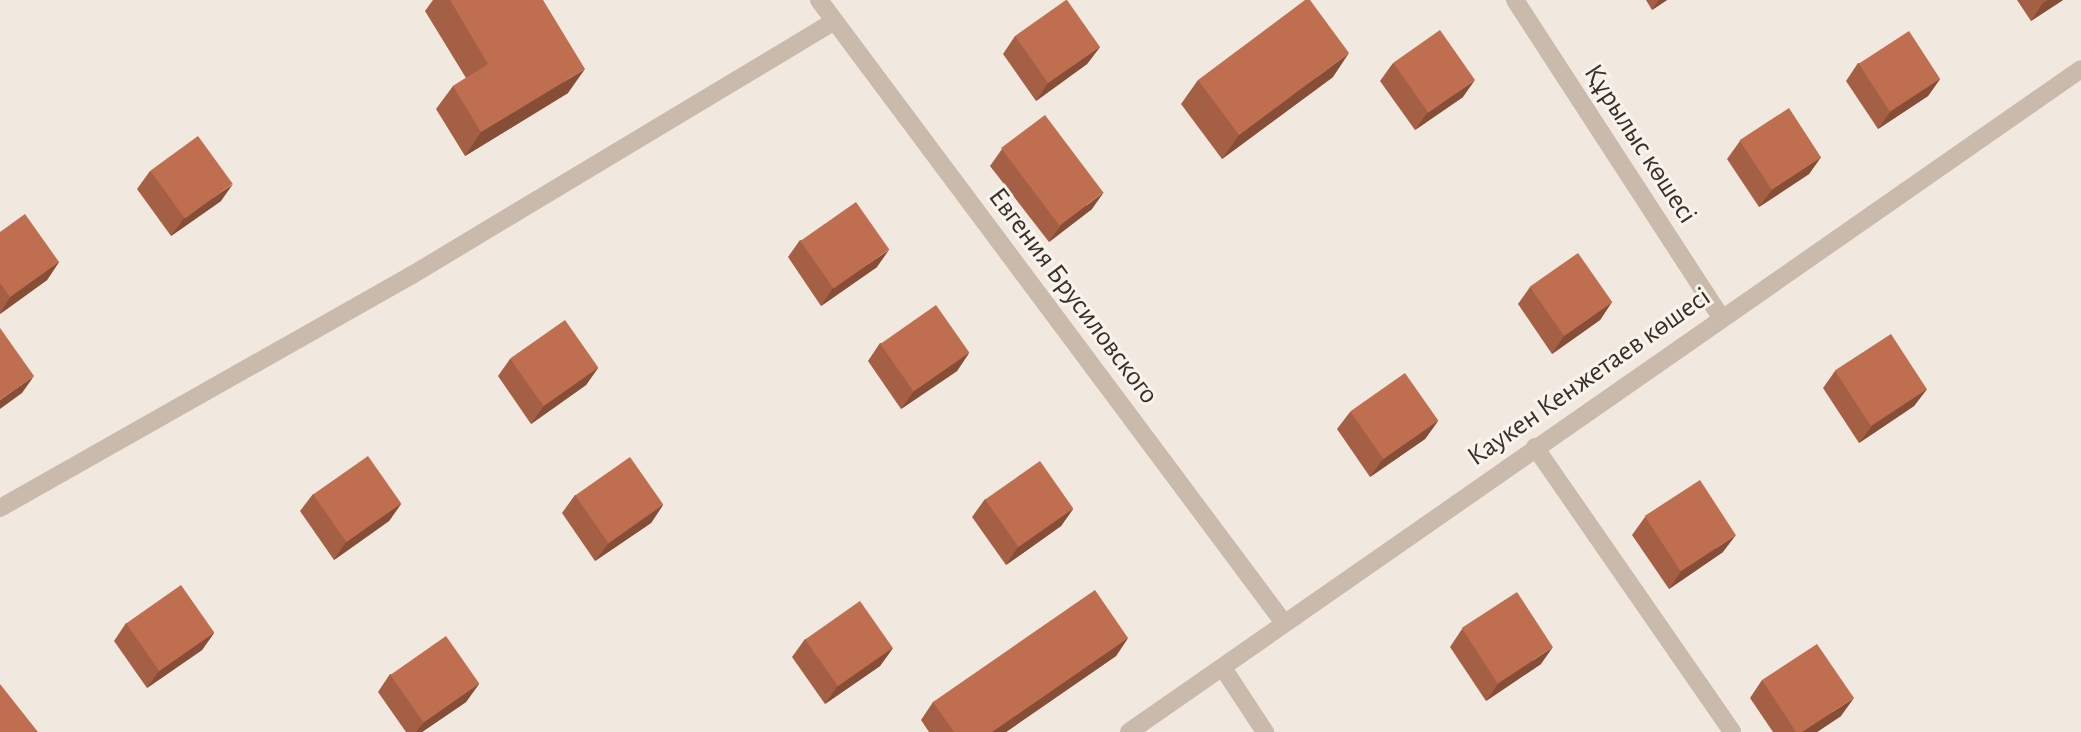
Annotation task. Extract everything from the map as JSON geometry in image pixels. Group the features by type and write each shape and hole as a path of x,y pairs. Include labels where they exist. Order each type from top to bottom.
{"street":[{"name":"Евгения Брусиловского","path":"818,0 1284,623"},
{"name":"Құрылыс көшесі","path":"1515,0 1721,317"},
{"path":"0,508 412,275 834,21"},
{"name":"Каукен Кенжетаев көшесі","path":"1129,732 1721,317 2081,69"},
{"path":"1535,447 1732,732"},
{"path":"1223,668 1265,732"}],"building":[{"path":"450,0 543,0 585,69 481,132 453,86 488,64"},
{"path":"1066,0 1100,47 1048,83 1015,36"},
{"path":"1305,0 1310,0 1349,53 1239,135 1198,80"},
{"path":"1440,30 1475,80 1428,113 1393,63"},
{"path":"1909,31 1940,79 1890,111 1859,64"},
{"path":"1789,108 1821,157 1772,190 1740,140"},
{"path":"1045,115 1103,192 1059,226 1001,148"},
{"path":"198,136 233,184 185,218 150,171"},
{"path":"856,202 889,250 834,289 800,241"},
{"path":"25,214 59,262 10,297 0,283 0,232"},
{"path":"1578,253 1612,302 1564,336 1530,287"},
{"path":"936,305 969,353 914,392 880,344"},
{"path":"565,320 598,368 543,406 510,358"},
{"path":"0,328 34,376 0,400"},
{"path":"1891,334 1927,389 1871,426 1835,370"},
{"path":"1405,373 1438,421 1383,459 1350,411"},
{"path":"368,456 401,504 346,542 313,494"},
{"path":"630,457 663,505 608,543 575,495"},
{"path":"1040,461 1073,509 1018,547 985,499"},
{"path":"1700,480 1736,535 1681,571 1645,516"},
{"path":"181,585 214,633 159,671 126,623"},
{"path":"1095,590 1128,638 992,732 954,732 933,702"},
{"path":"1517,592 1553,647 1498,683 1462,628"},
{"path":"860,601 893,648 838,686 805,639"},
{"path":"446,636 479,684 424,723 390,675"},
{"path":"1817,644 1854,698 1802,732 1796,732 1762,680"},
{"path":"0,684 38,732 0,732"}]}
